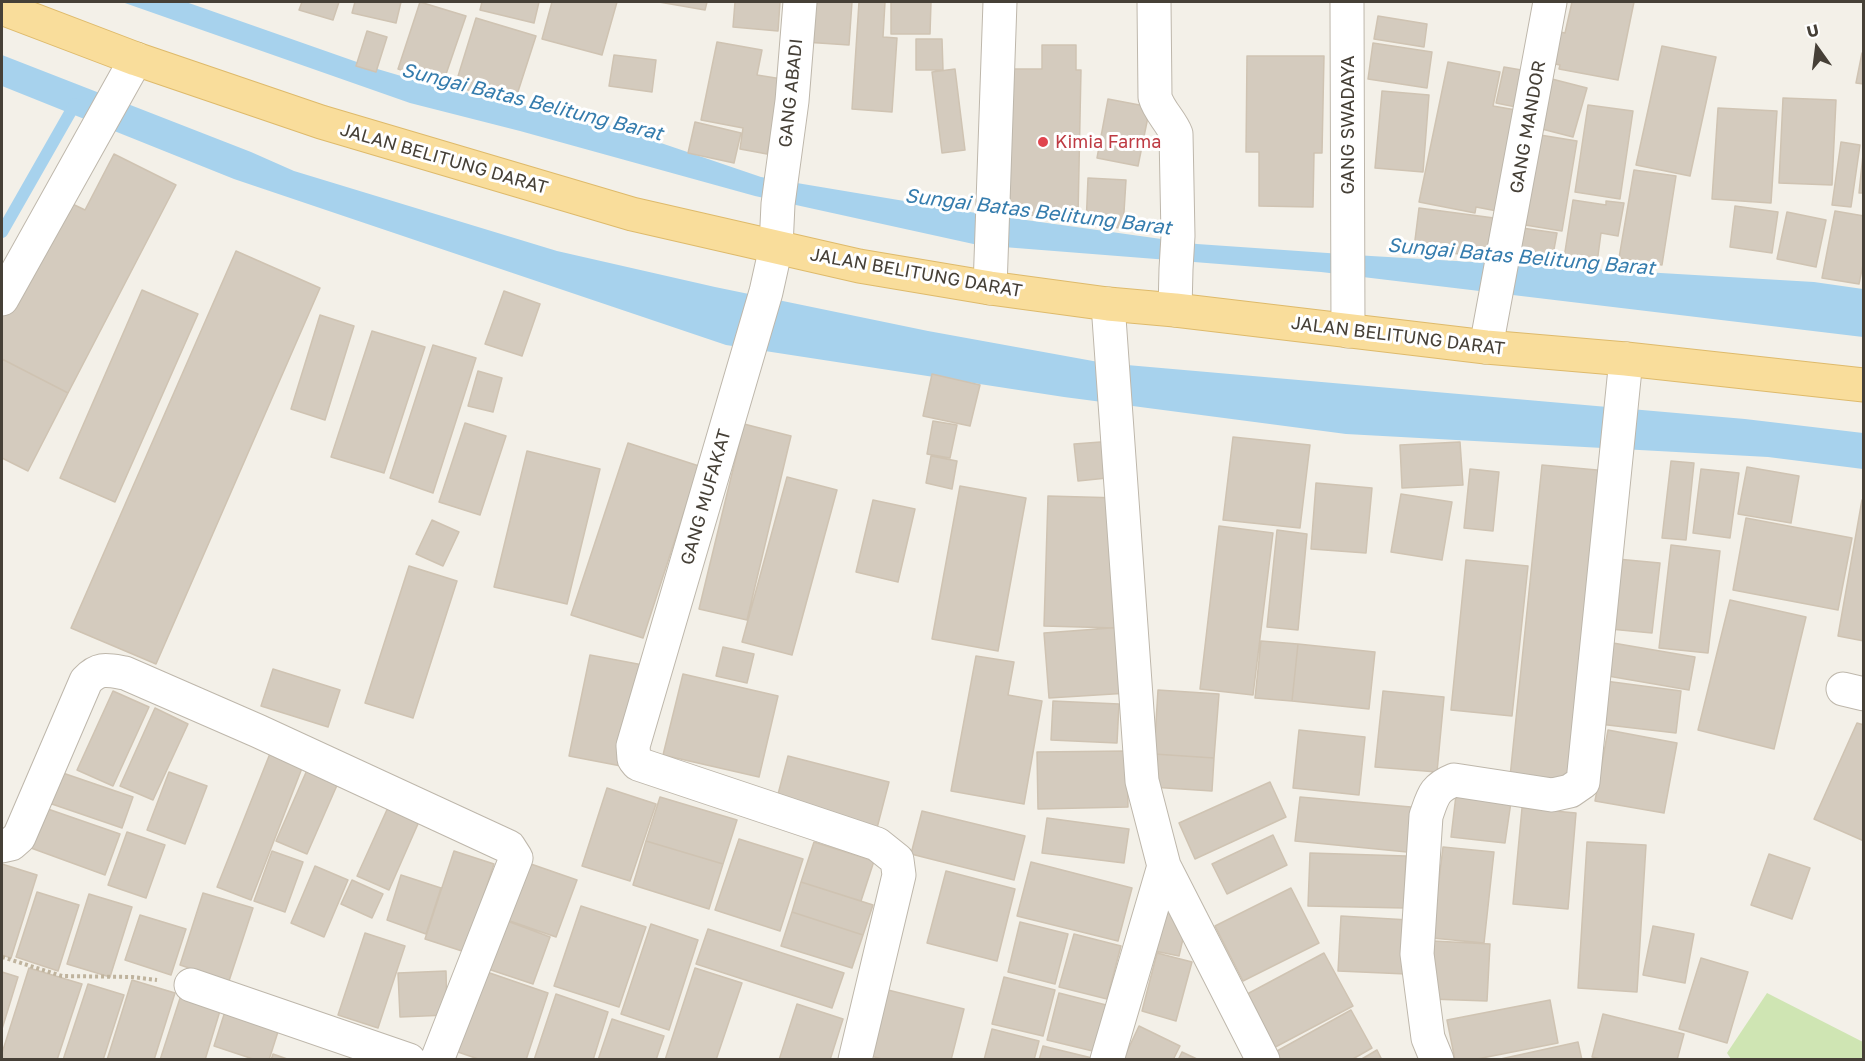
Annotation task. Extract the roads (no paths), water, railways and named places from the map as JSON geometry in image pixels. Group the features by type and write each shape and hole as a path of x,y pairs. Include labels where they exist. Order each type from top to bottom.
{"main road":[{"name":"JALAN BELITUNG DARAT","path":"2,8 136,58 321,122 598,205 859,266 990,288 1108,304 1486,347 1626,359 1863,385"}],"street":[{"name":"GANG ABADI","path":"776,247 800,2"},
{"path":"990,288 1000,2"},
{"path":"1154,2 1155,97 1158,106 1173,126 1176,134 1178,236 1175,310"},
{"name":"GANG SWADAYA","path":"1347,2 1348,331"},
{"name":"GANG MANDOR","path":"1486,347 1550,2"},
{"path":"2,299 136,58"},
{"name":"GANG MUFAKAT","path":"776,247 766,292 633,746 634,759 638,764 877,843 897,860 900,875 855,1059"},
{"path":"1108,304 1142,781 1164,866 1263,1059"},
{"path":"1437,1059 1428,1038 1417,954 1426,816 1434,795 1442,786 1454,780 1552,795 1570,791 1583,782 1626,359"},
{"path":"2,846 11,844 19,837 86,681 94,673 107,670 125,673 258,731 509,847 516,858 437,1059"},
{"path":"1107,1059 1164,866"},
{"path":"191,985 409,1059"}],"water":[{"path":"122,2 186,2 374,68 425,83 605,124 761,177 976,213 1197,244 1814,282 1863,289 1863,337 1321,272 978,245 755,196 410,103"},
{"path":"2,55 294,171 557,251 715,287 928,331 1104,363 1745,419 1863,433 1863,469 1768,457 1346,434 1064,397 726,345 234,179 2,86"}],"waterway":[{"path":"2,232 75,104"}],"place":[{"name":"Kimia Farma","path":"1043,142"}],"water label":[{"name":"Sungai Batas Belitung Barat","path":"532,102"},
{"name":"Sungai Batas Belitung Barat","path":"1038,212"},
{"name":"Sungai Batas Belitung Barat","path":"1521,257"}]}
